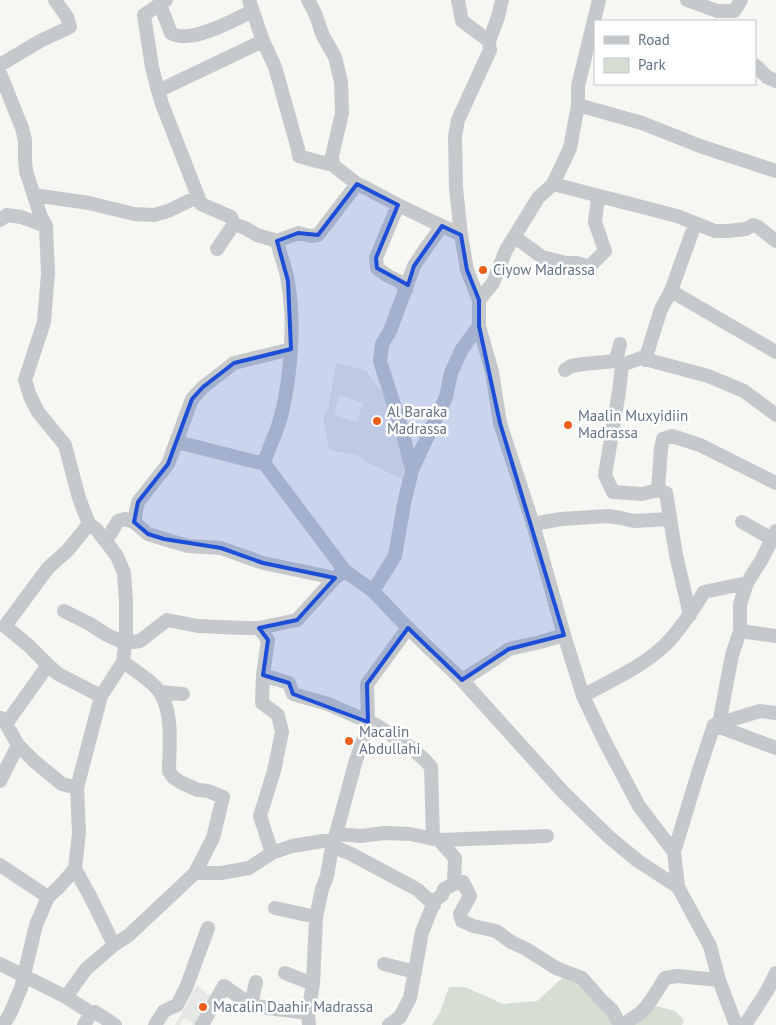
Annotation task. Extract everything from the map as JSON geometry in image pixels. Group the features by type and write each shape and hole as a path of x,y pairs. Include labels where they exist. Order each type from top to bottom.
{"street":[{"path":"0,65 40,41 70,27 67,17 55,0"},
{"path":"308,0 335,58 341,82 342,113 332,156 333,165"},
{"path":"458,0 462,22 489,41"},
{"path":"502,0 489,41 490,50 458,120 455,136 456,188 467,270 479,300 479,326 492,372 500,423 533,524 583,696 639,806 674,852"},
{"path":"596,20 599,0"},
{"path":"687,0 717,11 734,11 741,0"},
{"path":"357,184 318,235 311,236 298,233 277,241 257,235 234,224 231,217 200,204 158,91 152,67 144,15 163,2 171,33 178,37 198,34 222,27 251,6 275,68 299,156 333,165 357,184 461,235"},
{"path":"479,300 493,283 506,250 538,198 553,184 570,148 578,105 578,86 593,35"},
{"path":"158,91 263,41"},
{"path":"756,66 767,77 776,81"},
{"path":"0,73 22,128 25,140 26,171 41,217 46,226 48,273 44,322 25,380 38,412 65,445 79,498 89,524 96,529 117,556 124,573 126,601 126,643 123,662 101,696 77,788 79,832 75,869 59,888 48,896 36,925 21,988 3,1025"},
{"path":"578,105 642,123 700,146 776,171"},
{"path":"553,184 677,216 715,231 746,229 753,225 776,241"},
{"path":"34,195 89,202 134,214 154,215 168,211 197,197"},
{"path":"515,237 542,257 589,267 604,251 595,222 598,196"},
{"path":"398,205 376,258 377,268 401,282 406,290"},
{"path":"0,220 7,214 46,226"},
{"path":"217,249 234,224"},
{"path":"645,360 661,309 671,291 695,224"},
{"path":"412,470 402,430 380,361 382,344 390,331 414,266 442,226"},
{"path":"264,463 281,418 288,381 291,349 292,326 288,281 277,241"},
{"path":"671,291 776,352"},
{"path":"373,591 395,556 412,470 446,396 451,373 462,349 479,326"},
{"path":"620,344 619,392 605,475 613,492 642,494 658,490 666,493 676,555 690,615"},
{"path":"134,522 138,502 168,464 192,399 202,387 234,363 291,349"},
{"path":"565,370 571,366 583,364 619,363 641,358 708,376 735,387 744,391 776,414"},
{"path":"658,490 663,440 672,436 700,445 776,483"},
{"path":"177,442 264,463 340,575"},
{"path":"533,524 561,519 608,516 634,521 670,519"},
{"path":"106,541 118,521 125,519 134,522 148,534 164,540 188,546 221,548 263,563 340,575 373,591 462,680 563,792 609,838 638,861 678,887"},
{"path":"736,1025 719,980 710,946 678,887 674,852 699,770 717,724 732,655 740,631 740,604 747,583 774,535 742,522"},
{"path":"89,524 68,550 48,568 4,626 28,645 58,674 101,696"},
{"path":"64,611 107,635 126,643 140,641 167,620 198,626 259,628 297,620 340,575"},
{"path":"583,696 646,660 665,645 690,615 704,592 747,583"},
{"path":"259,628 268,640 263,675 262,702 278,715 282,732 274,771 260,816 272,853"},
{"path":"202,1025 224,986 251,1005 309,1019 316,917 334,841 356,760 366,732 368,722 367,684 408,628"},
{"path":"740,631 776,636"},
{"path":"462,680 509,649 564,636"},
{"path":"66,997 86,969 129,935 195,873 213,838 223,797 208,790 198,790 173,777 169,771 169,715 160,692 148,680 123,662"},
{"path":"48,665 3,721 18,745 34,761 62,784 77,788"},
{"path":"263,675 288,684 293,694 328,704 376,725 410,747 425,760 431,768 436,840 455,858 454,884"},
{"path":"160,692 182,694"},
{"path":"717,724 760,711 776,713"},
{"path":"717,724 776,748"},
{"path":"0,781 18,745"},
{"path":"195,873 221,873 249,868 272,853 292,846 385,833 410,834 436,840 547,836"},
{"path":"334,841 337,848 418,890 434,905"},
{"path":"0,865 48,896"},
{"path":"75,869 114,945"},
{"path":"389,1025 400,1017 410,998 422,932 435,900 442,895 444,889 463,882 470,896 460,914 462,921 473,926 496,931 556,968 582,978 612,1010 622,1025 641,1012 651,1001 664,978 676,976 719,980"},
{"path":"275,908 316,917"},
{"path":"154,1025 164,1011 177,1005 186,988 208,928"},
{"path":"0,964 66,997 88,1019 95,1012 115,1025"},
{"path":"384,964 415,972"},
{"path":"285,972 312,984"},
{"path":"745,1025 776,973"},
{"path":"251,1005 256,982"}],"highlighted area":[{"path":"357,184 398,205 376,258 377,268 408,285 414,266 442,226 461,235 467,270 479,300 479,326 500,423 564,635 509,649 462,680 408,628 367,684 368,722 293,694 289,683 263,675 268,640 259,628 297,620 335,578 263,563 221,548 164,539 148,534 134,522 138,502 168,464 192,399 203,387 234,363 291,349 288,281 277,241 298,233 318,235"}],"shaded area":[{"name":"Al Baraka Madrassa","path":"336,363 365,370 385,395 405,455 402,479 364,461 363,457 329,449 323,418 328,409","holes":["340,395 363,403 357,422 334,415"]},
{"name":"Macalin Daahir Madrassa","path":"197,985 208,995 211,994 215,998 196,1025 192,1025 193,1023 184,1018 180,1025 175,1025"}],"green space":[{"path":"569,972 614,1017 637,1018 656,1006 675,1011 684,1020 682,1025 432,1025 440,1012 449,987 465,987 503,1004 537,1001"}],"place":[{"name":"Ciyow Madrassa","path":"483,270"},
{"name":"Al Baraka Madrassa","path":"377,421"},
{"name":"Maalin Muxyidiin Madrassa","path":"568,425"},
{"name":"Macalin Abdullahi","path":"349,741"},
{"name":"Macalin Daahir Madrassa","path":"203,1007"}]}
